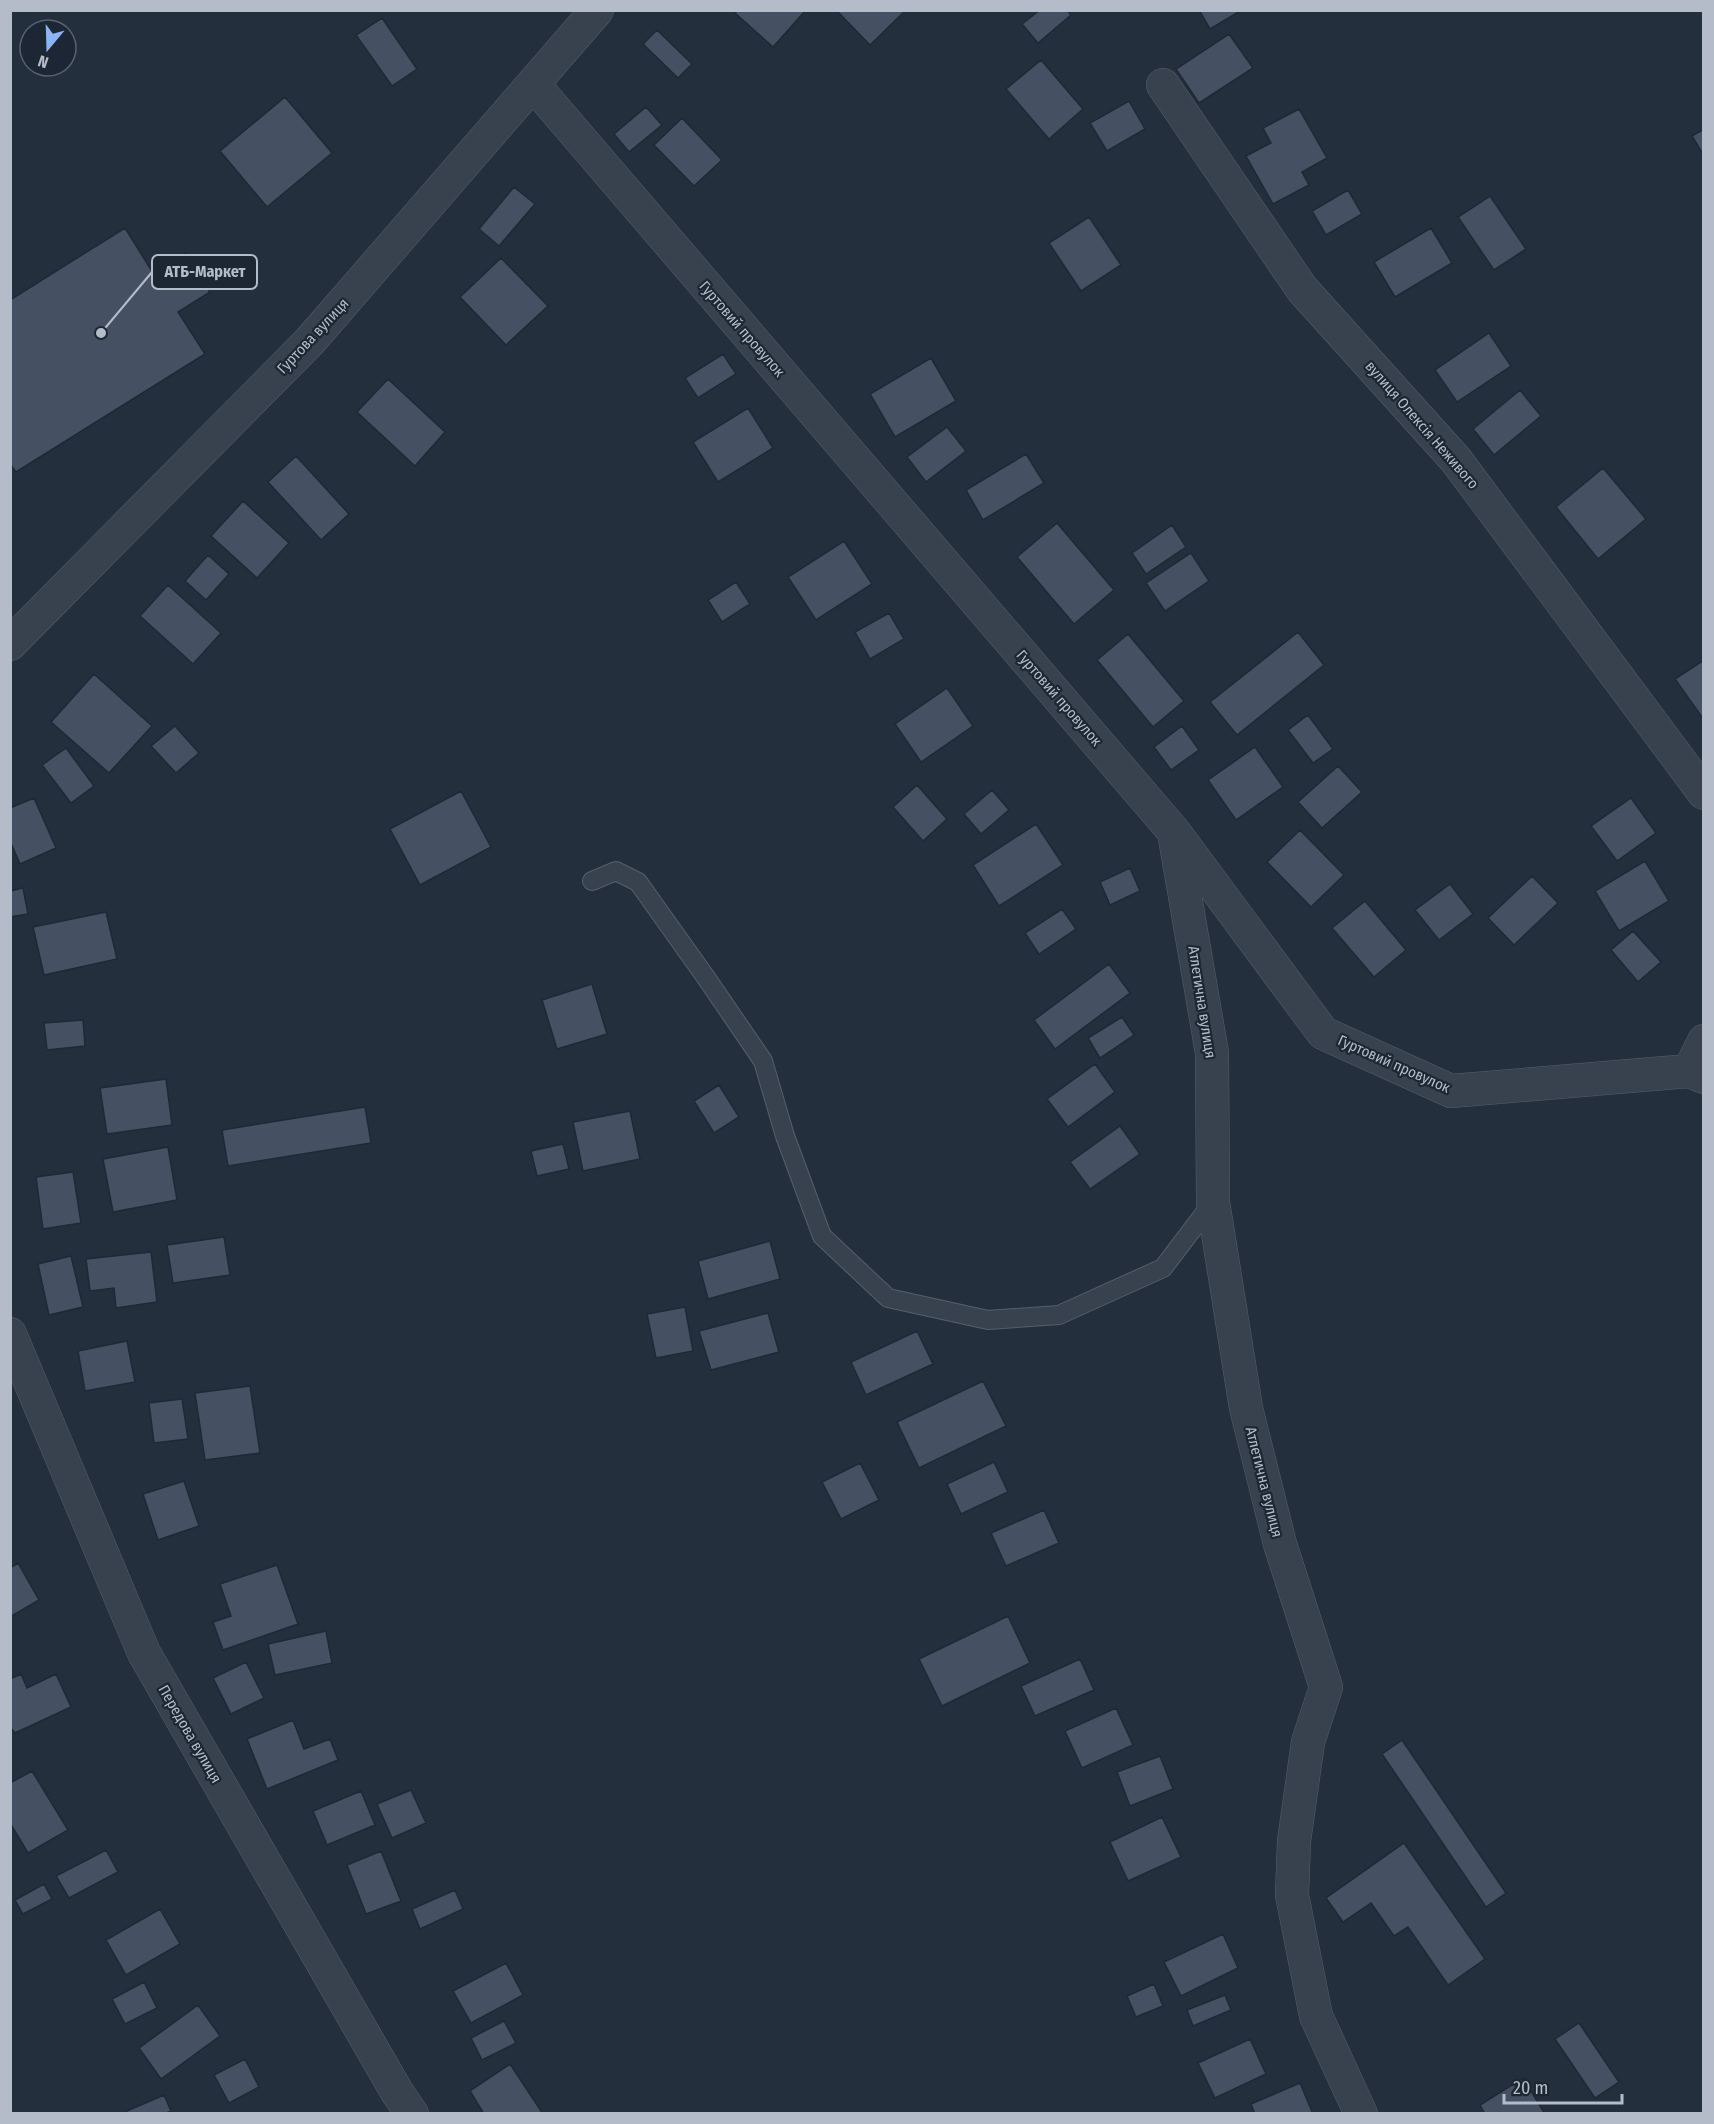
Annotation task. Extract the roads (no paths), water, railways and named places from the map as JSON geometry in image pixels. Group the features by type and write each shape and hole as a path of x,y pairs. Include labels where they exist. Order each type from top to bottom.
{"street":[{"name":"Гуртова вулиця","path":"10,644 310,341 597,10"},
{"name":"Гуртовий провулок","path":"534,85 1175,833 1323,1033 1451,1091 1696,1074"},
{"name":"вулиця Олексія Неживого","path":"1163,85 1302,289 1456,460 1704,793"},
{"name":"Атлетична вулиця","path":"1175,833 1212,1053 1213,1202 1246,1408 1280,1544 1326,1687 1308,1742 1294,1841 1292,1896 1316,2016 1361,2114"},
{"path":"1696,1074 1704,1041"},
{"name":"Передова вулиця","path":"10,1334 144,1653 412,2114"}],"lane":[{"path":"592,881 616,871 638,882 707,978 762,1061 785,1136 822,1236 888,1298 988,1320 1059,1315 1163,1268 1213,1202"}],"place":[{"name":"АТБ-Маркет","path":"101,333"}]}
